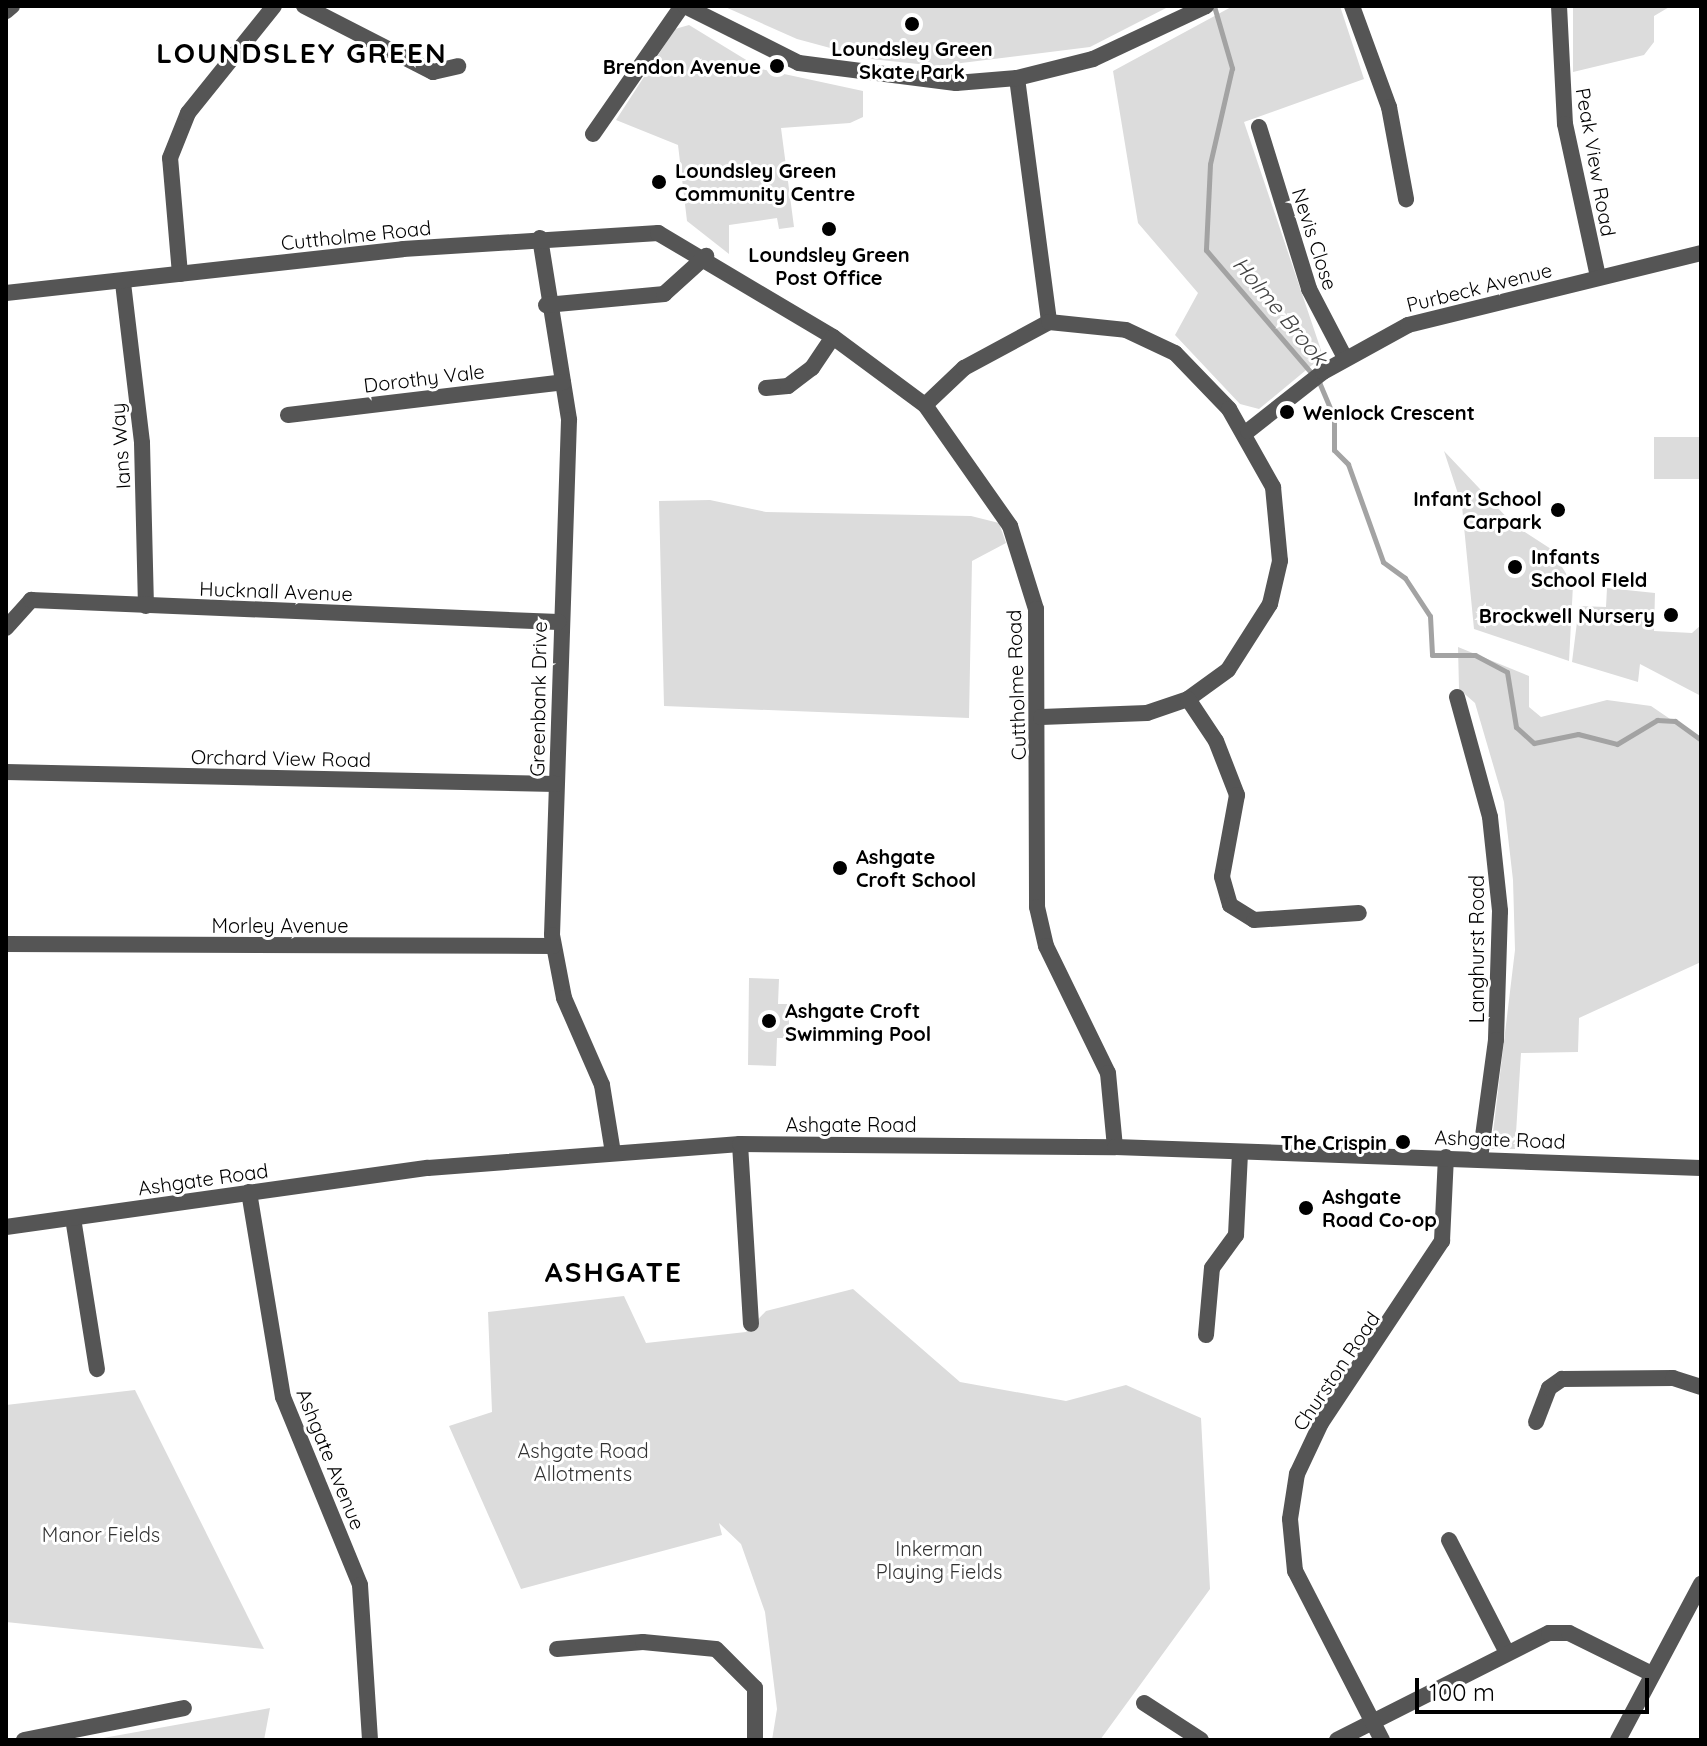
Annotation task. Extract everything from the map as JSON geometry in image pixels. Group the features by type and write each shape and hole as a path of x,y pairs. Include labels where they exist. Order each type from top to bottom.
{"street":[{"path":"6,11 12,6"},
{"path":"180,274 170,158 188,113 274,6"},
{"path":"304,6 433,72 458,66"},
{"path":"593,134 684,6 799,63 879,78 1017,78 1092,59 1206,6"},
{"path":"1352,6 1385,93 1406,199"},
{"name":"Peak View Road","path":"1559,6 1565,124 1598,277"},
{"path":"1017,78 1049,322"},
{"name":"Nevis Close","path":"1259,127 1309,289 1345,358"},
{"name":"Cuttholme Road","path":"6,293 540,238 658,233 706,256 833,337 925,405 959,445 1010,526 1036,609 1041,717 1037,907 1046,946 1108,1073 1115,1147"},
{"name":"Greenbank Drive","path":"540,238 546,305 569,420 559,622 553,946 564,998 599,1074 613,1153"},
{"name":"Purbeck Avenue","path":"1248,431 1345,358 1427,317 1701,253"},
{"path":"546,305 664,294 706,256"},
{"name":"Ians Way","path":"123,283 142,443 146,606"},
{"path":"925,405 964,368 1049,322 1126,330 1175,353 1248,431 1273,487 1280,561 1253,638 1228,670 1188,699 1147,713 1041,717"},
{"path":"766,388 788,386 812,368 833,337"},
{"name":"Dorothy Vale","path":"288,415 563,382"},
{"name":"Hucknall Avenue","path":"6,628 31,600 559,622"},
{"name":"Langhurst Road","path":"1457,697 1490,817 1499,899 1496,1040 1480,1158"},
{"path":"1188,699 1216,741 1237,795 1222,877 1230,905 1267,920 1359,913"},
{"name":"Orchard View Road","path":"6,772 556,784"},
{"name":"Morley Avenue","path":"6,944 553,946"},
{"path":"740,1144 751,1324"},
{"name":"Ashgate Road","path":"6,1227 249,1192 613,1153 740,1144 1115,1147 1701,1168"},
{"path":"1206,1335 1212,1268 1236,1235 1240,1152"},
{"name":"Churston Road","path":"1382,1740 1295,1571 1290,1519 1297,1474 1321,1423 1442,1241 1446,1157"},
{"name":"Ashgate Avenue","path":"249,1192 283,1397 360,1585 370,1740"},
{"path":"73,1218 97,1369"},
{"path":"1536,1422 1549,1388 1562,1379 1673,1378 1701,1387"},
{"path":"1449,1540 1507,1653"},
{"path":"1618,1740 1650,1673 1701,1584"},
{"path":"1337,1740 1549,1633 1569,1633 1650,1673"},
{"path":"557,1649 643,1642 716,1649 755,1688 755,1740"},
{"path":"1144,1703 1201,1740"},
{"path":"24,1740 149,1707 184,1708"}],"green space":[{"path":"723,6 1170,6 1090,47 937,66 871,59 797,39"},
{"path":"1233,6 1340,6 1364,79 1244,122 1323,356 1259,409 1240,404 1175,335 1198,293 1138,223 1113,71"},
{"path":"1573,6 1671,6 1654,16 1654,42 1644,55 1573,72"},
{"path":"689,25 761,69 863,91 863,117 850,123 781,128 794,227 779,229 777,218 729,225 729,254 687,221 678,145 616,120 675,29"},
{"path":"1654,437 1701,437 1701,479 1654,479"},
{"name":"Infants School FIeld","path":"1444,451 1514,525 1551,549 1573,585 1569,661 1474,629 1462,506"},
{"path":"710,500 766,512 971,516 999,523 1006,543 972,561 969,718 664,706 659,501"},
{"path":"1607,588 1655,593 1654,631 1692,633 1701,625 1701,696 1640,664 1638,682 1572,662 1579,606 1606,607"},
{"path":"1458,647 1529,676 1529,707 1541,717 1607,700 1651,706 1701,740 1701,962 1579,1018 1578,1052 1521,1053 1515,1149 1491,1149 1515,950 1513,880 1504,802 1475,703 1459,689"},
{"name":"Ashgate Croft Swimming Pool","path":"749,978 779,979 778,1004 789,1004 789,1038 777,1038 776,1066 748,1065"},
{"name":"Inkerman Playing Fields","path":"853,1289 960,1382 1066,1401 1126,1385 1201,1418 1210,1589 1100,1740 772,1740 777,1709 765,1612 741,1544 719,1523 722,1535 521,1589 449,1426 492,1412 488,1312 624,1296 646,1343 746,1332 766,1311"},
{"name":"Manor Fields","path":"135,1390 264,1649 6,1622 6,1405"},
{"path":"270,1708 264,1740 92,1740"}],"waterway":[{"name":"Holme Brook","path":"1214,6 1232,68 1210,164 1206,250 1319,382 1334,417 1334,450 1348,464 1383,562 1405,578 1430,616 1432,655 1475,655 1507,672 1516,727 1534,743 1578,734 1617,744 1657,720 1675,721 1701,740"},
{"name":"Holme Brook","path":"1701,791 1701,807"}],"place":[{"name":"Loundsley Green Skate Park","path":"912,24"},
{"name":"Brendon Avenue","path":"777,66"},
{"name":"Loundsley Green Community Centre","path":"659,182"},
{"name":"Loundsley Green Post Office","path":"829,229"},
{"name":"Wenlock Crescent","path":"1287,412"},
{"name":"Infant School Carpark","path":"1558,510"},
{"name":"Infants School FIeld","path":"1515,567"},
{"name":"Brockwell Nursery","path":"1671,615"},
{"name":"Ashgate Croft School","path":"840,868"},
{"name":"Ashgate Croft Swimming Pool","path":"769,1021"},
{"name":"The Crispin","path":"1403,1142"},
{"name":"Ashgate Road Co-op","path":"1306,1208"}],"district":[{"name":"LOUNDSLEY GREEN","path":"302,53"},
{"name":"ASHGATE","path":"614,1272"}],"park label":[{"name":"Ashgate Road Allotments","path":"583,1462"}]}
